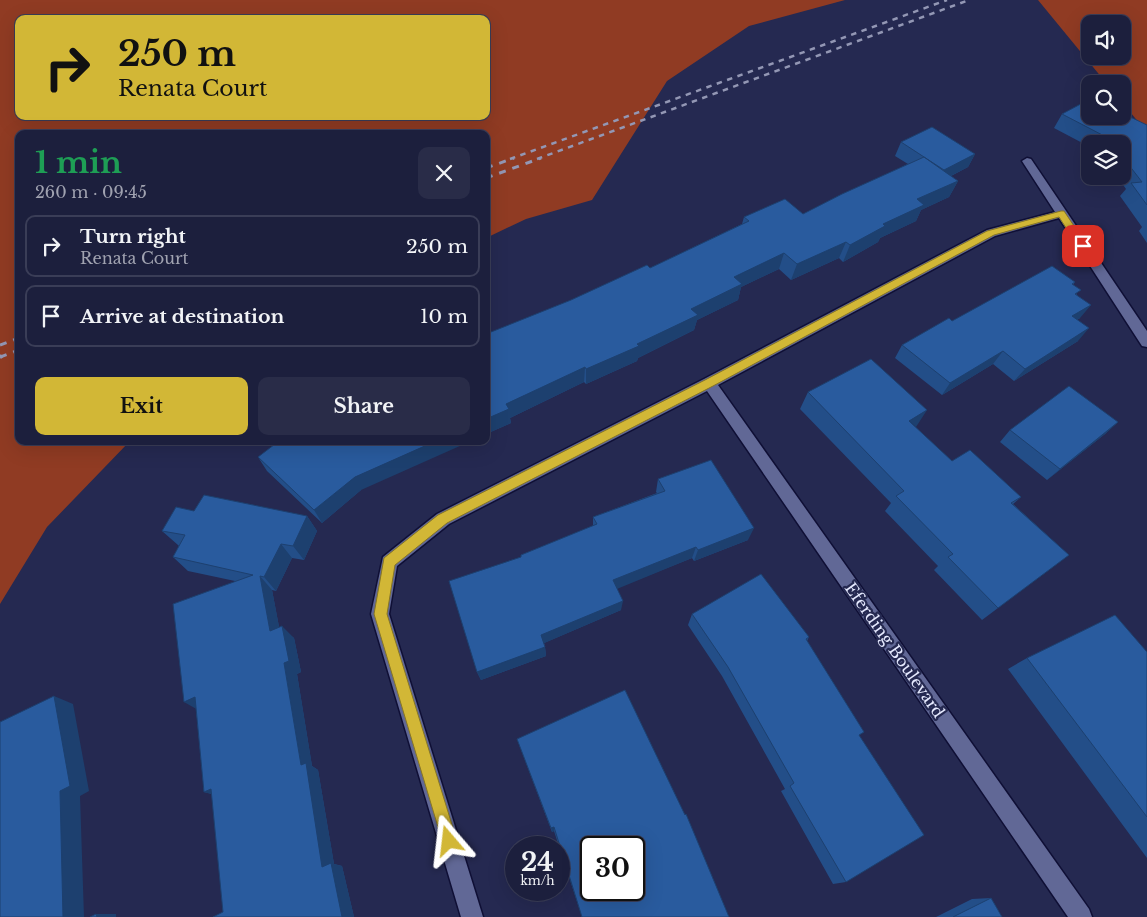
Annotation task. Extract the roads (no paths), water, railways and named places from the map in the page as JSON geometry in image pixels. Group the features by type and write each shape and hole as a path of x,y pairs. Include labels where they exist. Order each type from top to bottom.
{"street":[{"path":"1027,161 1147,342"},
{"path":"472,917 380,614 389,562 443,519 709,383 991,233 1061,214"},
{"name":"Eferding Boulevard","path":"709,383 1081,917"}],"railway":[{"path":"510,159 947,0"},
{"path":"537,159 969,0"},
{"path":"490,167 514,158"},
{"path":"490,177 541,158"},
{"path":"0,345 15,339"},
{"path":"2,356 0,357 15,351"}]}
